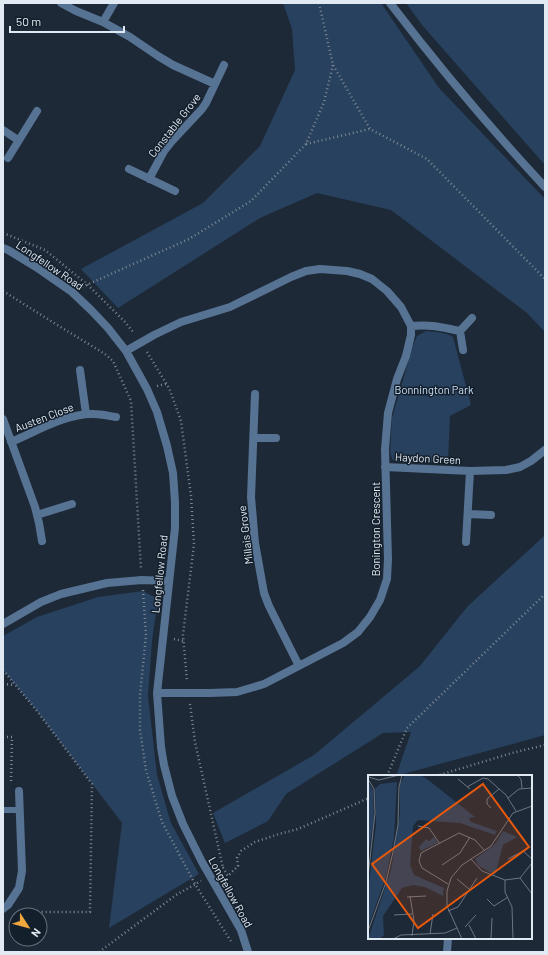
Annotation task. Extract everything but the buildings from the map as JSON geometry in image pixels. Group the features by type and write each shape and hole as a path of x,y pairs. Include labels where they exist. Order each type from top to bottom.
{"street":[{"name":"Constable Grove","path":"61,3 76,12 103,22 163,59 215,84"},
{"path":"103,22 114,3"},
{"path":"390,3 464,95 545,187"},
{"name":"Constable Grove","path":"149,179 164,151 206,103 224,65"},
{"path":"8,158 37,111"},
{"path":"3,130 18,140"},
{"path":"129,169 175,191"},
{"name":"Longfellow Road","path":"3,248 36,267 72,292 108,328 126,352 147,389 157,412 173,473 175,502 175,528 158,693 161,747 164,765 172,796 183,824 209,876 241,930 248,952"},
{"path":"126,352 154,334 181,322 230,307 291,277 306,271 320,269 347,270 372,279 387,291 401,307 411,326 422,324 460,331"},
{"path":"460,331 472,318"},
{"name":"Bonington Crescent","path":"158,693 236,692 264,684 343,643 358,632 370,617 380,600 387,579 388,559 385,449 388,413 406,356 411,336 411,326"},
{"path":"460,331 463,350"},
{"name":"Austen Close","path":"80,370 86,414"},
{"name":"Millais Grove","path":"255,394 251,497 255,543 264,593 299,666"},
{"name":"Austen Close","path":"11,442 67,418 86,414 116,417"},
{"name":"Austen Close","path":"3,419 33,500 42,541"},
{"path":"254,438 276,438"},
{"name":"Haydon Green","path":"385,467 470,471 506,470 520,467 531,461 545,450"},
{"name":"Haydon Green","path":"466,542 470,471"},
{"path":"37,516 72,504"},
{"path":"468,514 491,515"},
{"path":"3,624 42,602 61,594 108,583 142,580 169,581"},
{"path":"3,909 8,905 19,888 22,870 19,791"},
{"path":"447,952 448,939"}],"lane":[{"path":"3,810 20,810"}],"path":[{"path":"319,3 333,65 370,129 428,159 545,278"},
{"path":"72,292 189,239 251,201 306,144 324,102 333,65"},
{"path":"306,144 370,129"},
{"path":"3,233 45,250 88,284 125,322 141,342 169,388 181,421 191,496 194,544 183,635 188,693 195,742 224,868 228,876 238,866 237,858 241,851 255,842 298,829 368,798"},
{"path":"388,775 407,728 545,594"},
{"path":"3,670 37,711 92,784 90,912 48,912"},
{"path":"3,684 15,685"},
{"path":"3,737 12,737 11,784 19,791"},
{"path":"439,775 512,753 545,745"},
{"path":"99,952 176,895 224,868"}],"green space":[{"path":"283,3 381,3 439,88 545,199 545,332 527,313 391,210 317,193 260,218 118,308 81,269 203,203 260,146 295,70 292,29"},
{"path":"406,3 545,3 545,165 422,25"},
{"name":"Bonnington Park","path":"426,331 443,333 453,337 471,405 450,416 448,462 397,462 392,459 390,452 392,418 413,345 417,336"},
{"path":"545,535 545,735 396,775 411,732 383,733 286,794 268,821 225,843 213,813 314,755 420,666 467,607"},
{"path":"143,591 158,599 152,641 148,696 157,775 171,823 199,874 109,928 122,823 37,711 3,670 3,636 37,617 98,597"}]}
